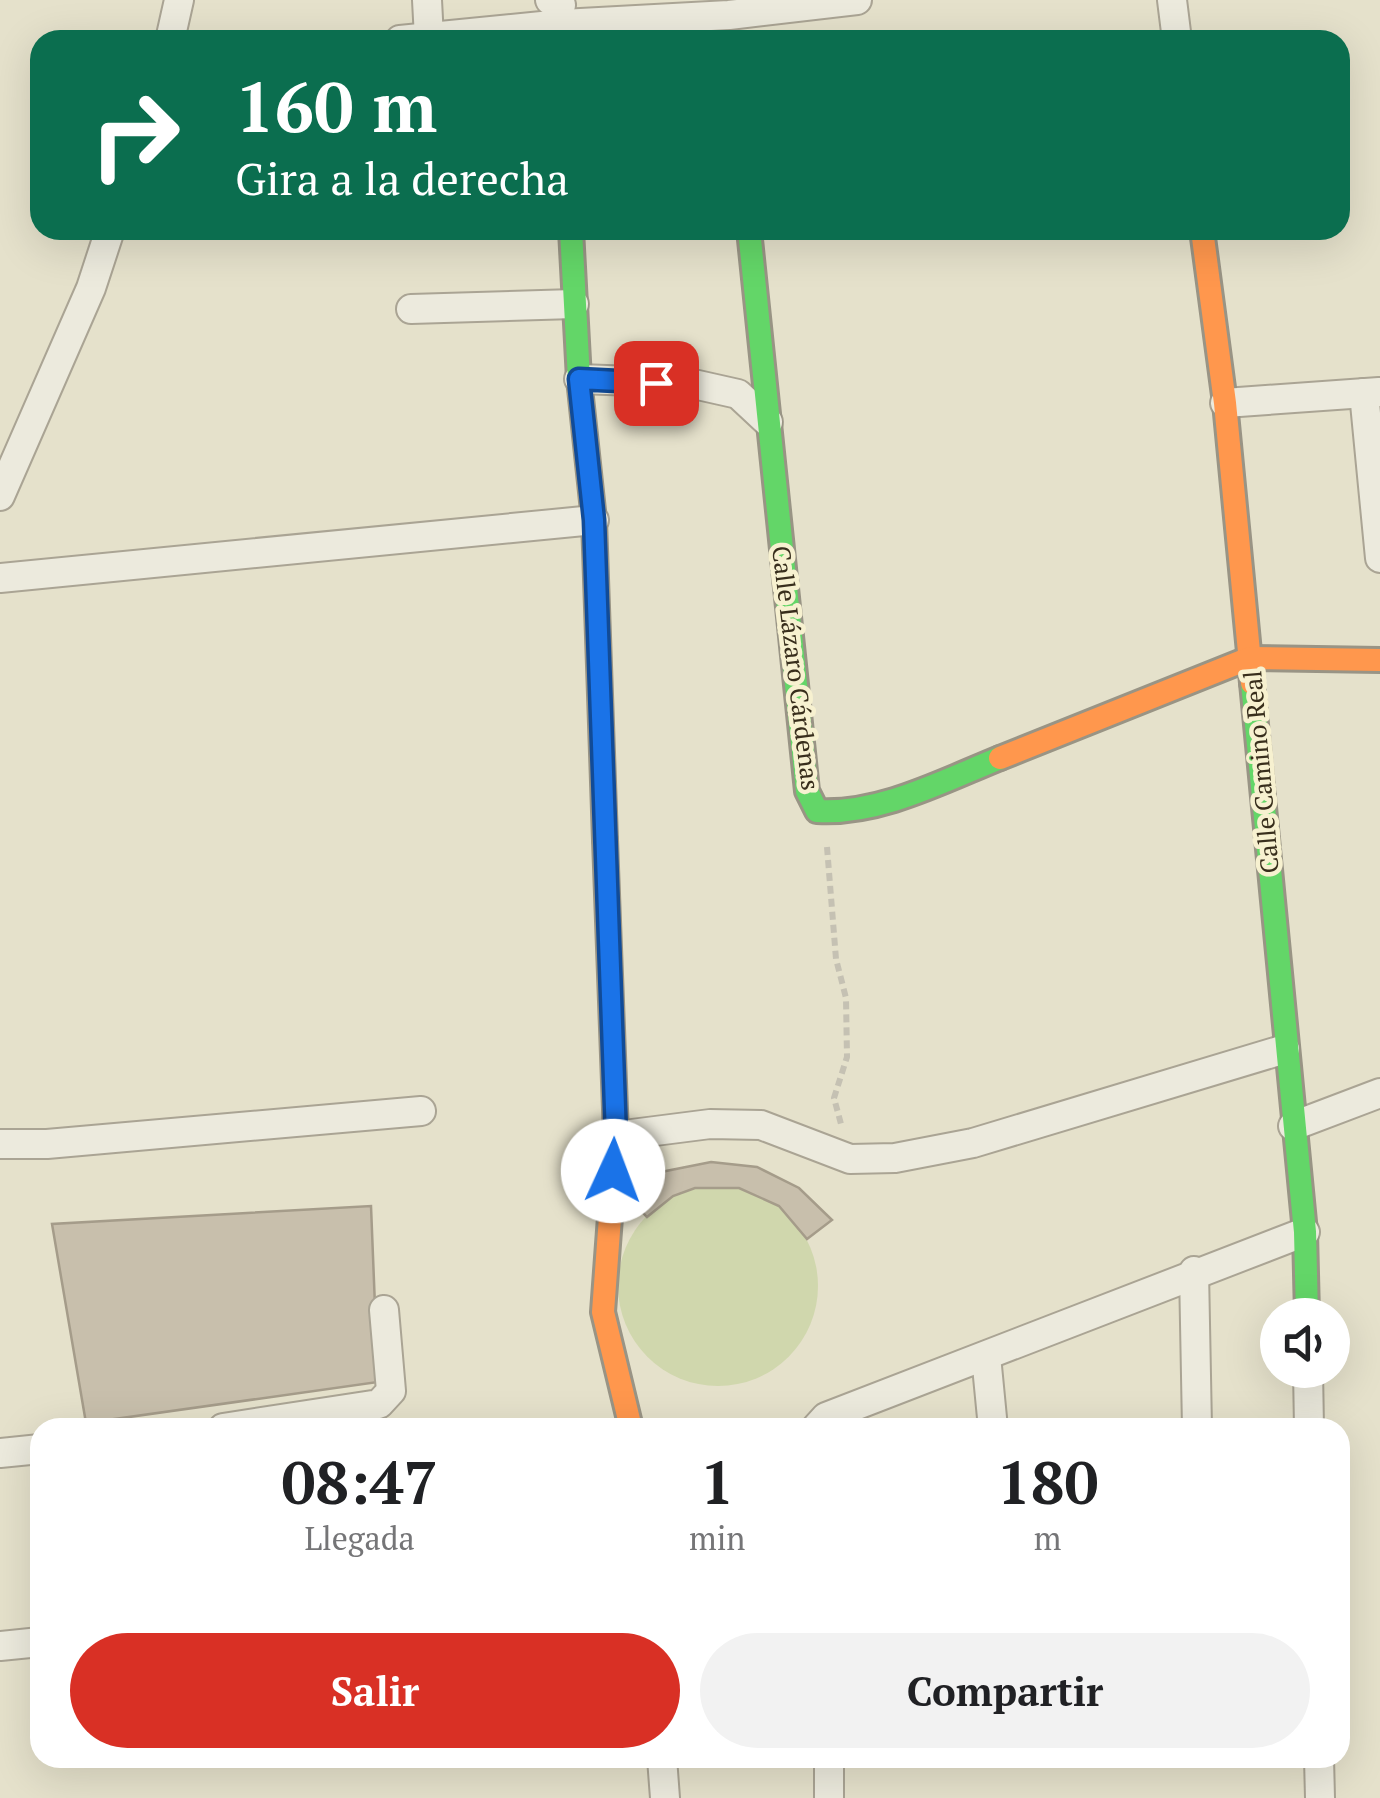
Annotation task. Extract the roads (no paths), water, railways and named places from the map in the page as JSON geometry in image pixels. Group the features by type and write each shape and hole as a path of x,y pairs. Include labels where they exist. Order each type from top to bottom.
{"street":[{"path":"172,30 178,0"},
{"path":"427,0 429,30"},
{"path":"473,30 559,14 729,18 857,0"},
{"path":"1172,0 1176,30"},
{"path":"0,496 92,288 107,240"},
{"path":"571,240 579,379 594,520 616,1136 604,1312 629,1418"},
{"name":"Calle Lázaro Cárdenas","path":"751,240 807,791 817,811 845,813 915,792 1250,658"},
{"name":"Calle Camino Real","path":"1203,240 1225,403 1250,658 1305,1232 1307,1298"},
{"path":"411,309 574,304"},
{"path":"579,379 689,384 738,394 768,422"},
{"path":"1225,403 1372,392 1380,558"},
{"path":"0,578 594,520"},
{"path":"1250,658 1380,660"},
{"path":"616,1136 710,1124 761,1125 850,1159 895,1158 973,1143 1285,1049"},
{"path":"1293,1126 1380,1093"},
{"path":"0,1144 47,1144 421,1111"},
{"path":"825,1418 1194,1271 1305,1232"},
{"path":"1194,1271 1197,1418"},
{"path":"288,1418 380,1404 392,1391 384,1310"},
{"path":"986,1356 992,1418"},
{"path":"1309,1388 1310,1418"},
{"path":"0,1452 30,1450"},
{"path":"0,1646 30,1643"},
{"path":"663,1768 665,1798"},
{"path":"829,1768 829,1798"},
{"path":"1318,1768 1320,1798"}]}
